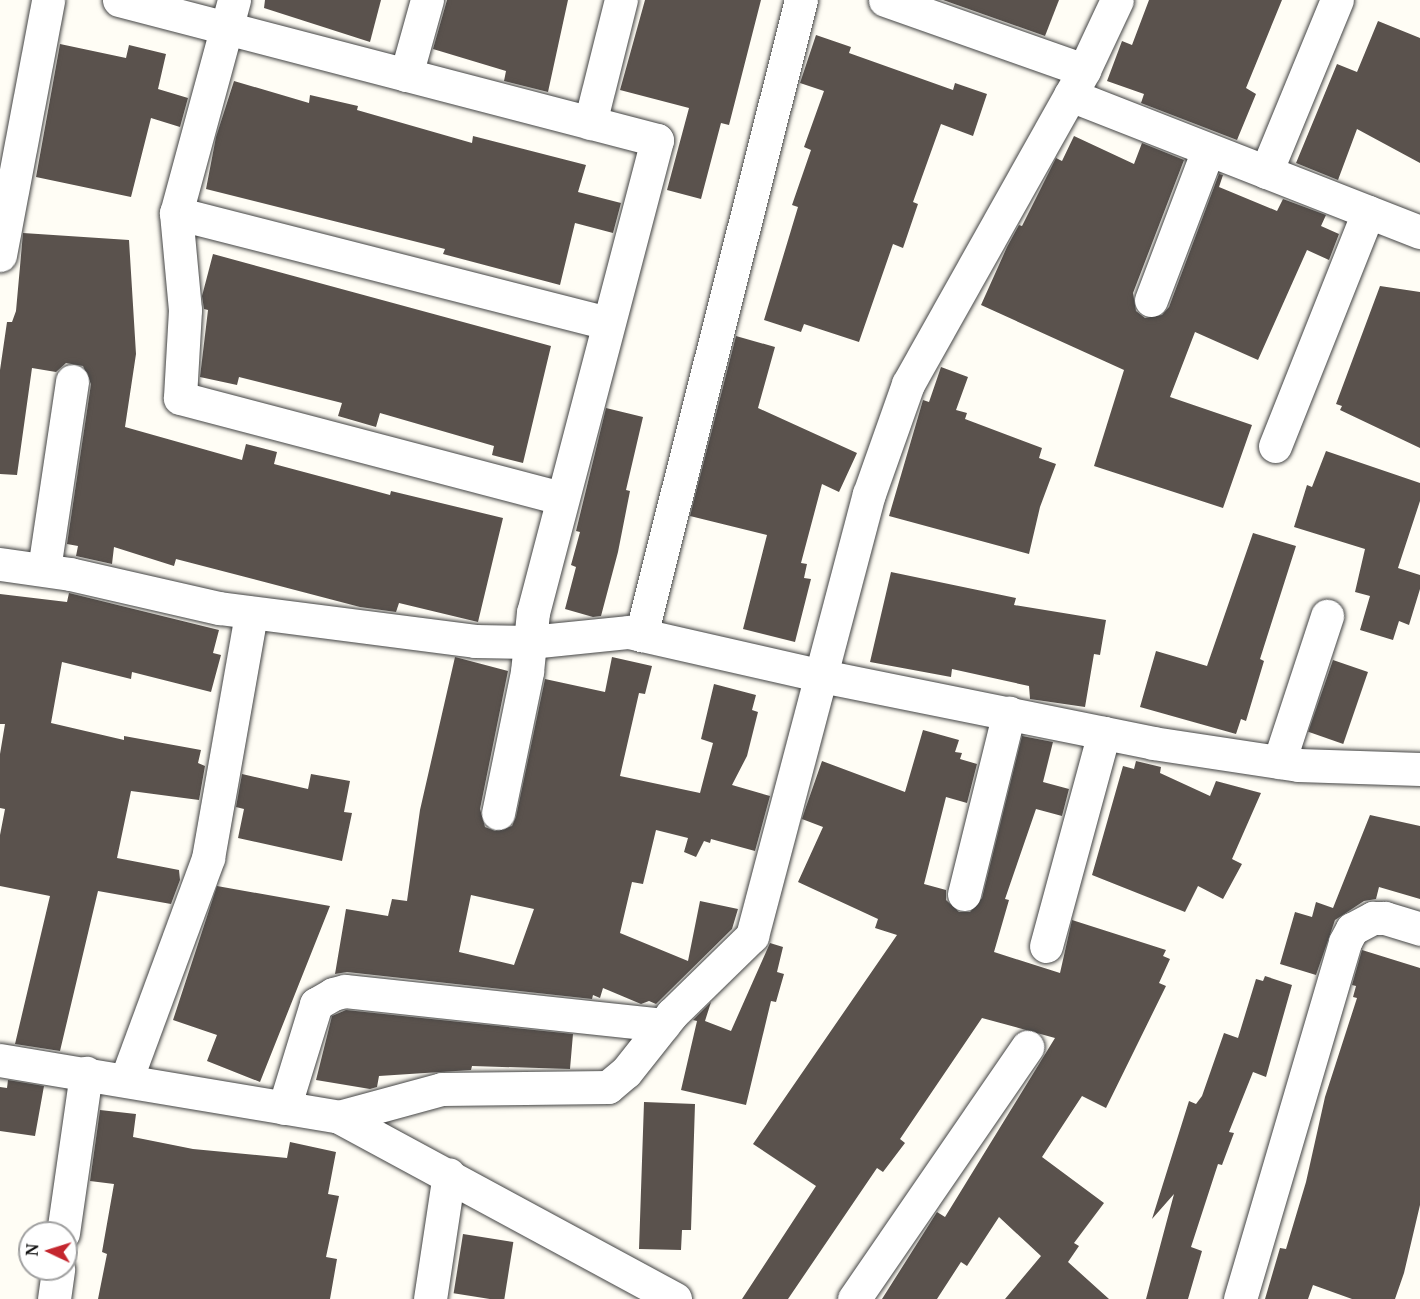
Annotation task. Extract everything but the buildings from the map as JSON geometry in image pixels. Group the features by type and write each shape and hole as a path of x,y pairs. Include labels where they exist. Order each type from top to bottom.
{"street":[{"path":"0,255 48,0"},
{"path":"119,0 231,14 406,75 657,140 561,498 530,642 498,813"},
{"path":"406,75 427,0"},
{"path":"590,123 621,0"},
{"path":"641,635 801,0"},
{"path":"339,1117 442,1089 608,1087 632,1065 663,1025 752,936 869,494 908,384 1077,82 1118,0"},
{"path":"1266,172 1337,0"},
{"path":"902,3 1077,82 1208,150 1420,232"},
{"path":"231,14 176,213 185,310 180,398 561,498"},
{"path":"1152,300 1208,150"},
{"path":"1275,446 1368,212"},
{"path":"176,213 608,323"},
{"path":"44,569 72,381"},
{"path":"0,564 44,569 251,613 475,641 530,642 629,632 822,676 1104,733 1279,762 1420,769"},
{"path":"126,1080 208,858 251,613"},
{"path":"1279,762 1327,616"},
{"path":"963,894 1009,712"},
{"path":"1046,946 1104,733"},
{"path":"1240,1299 1345,942 1352,929 1373,918 1385,918 1420,929"},
{"path":"284,1108 316,1004 333,994 345,992 663,1025"},
{"path":"854,1299 1027,1047"},
{"path":"0,1060 339,1117 449,1174 675,1299"},
{"path":"65,1221 86,1073"},
{"path":"430,1299 449,1174"},
{"path":"54,1299 56,1281"}]}
